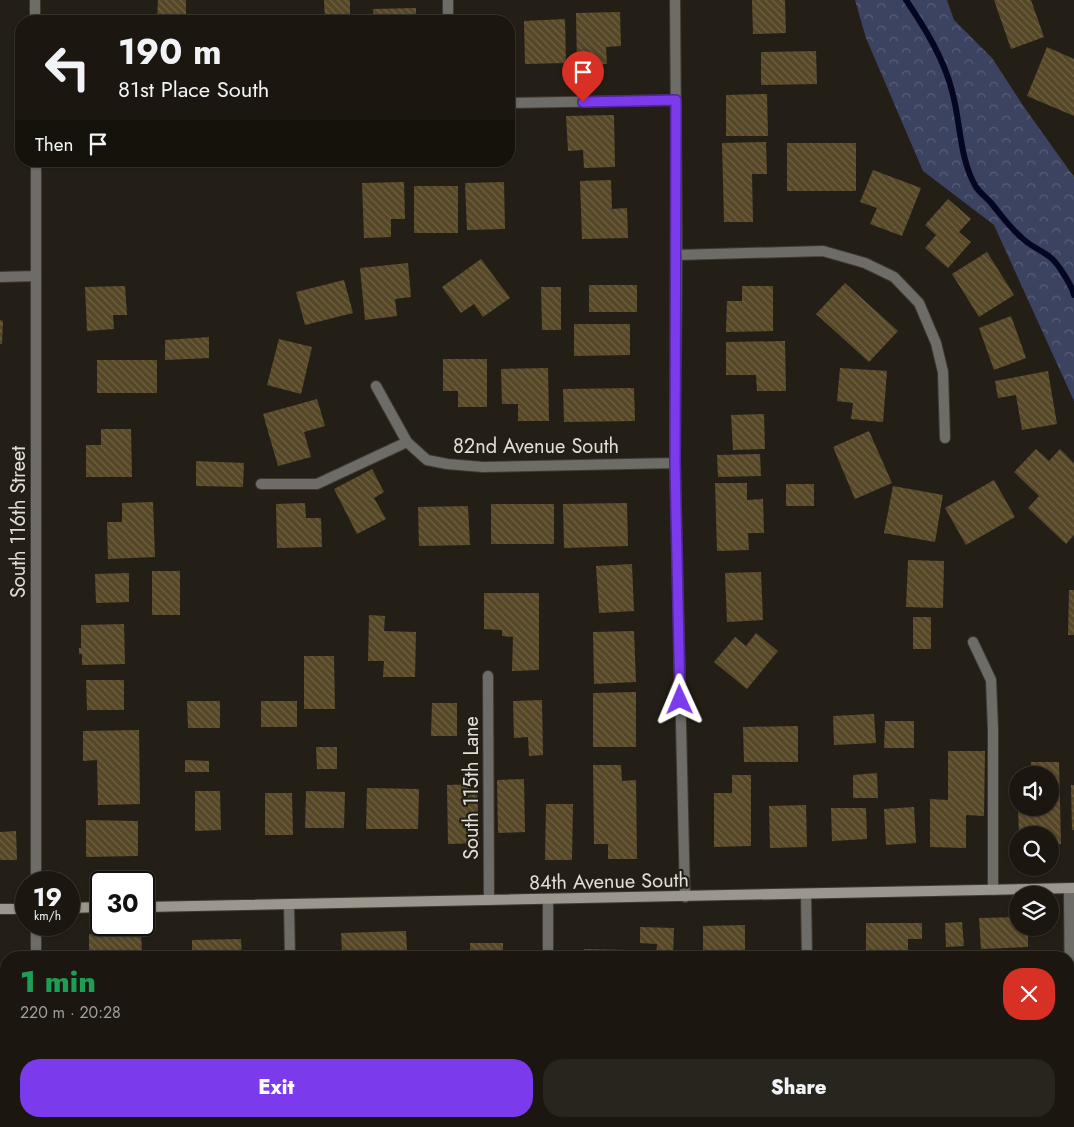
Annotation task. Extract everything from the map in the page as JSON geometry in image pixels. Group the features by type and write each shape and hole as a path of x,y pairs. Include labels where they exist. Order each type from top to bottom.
{"street":[{"path":"35,0 35,15"},
{"path":"448,0 448,15"},
{"path":"675,0 677,255 675,463 685,896"},
{"path":"515,103 676,100"},
{"name":"South 116th Street","path":"36,167 36,871"},
{"path":"677,255 823,251 865,263 894,278 919,303 936,343 943,372 945,438"},
{"path":"0,277 36,276"},
{"name":"82nd Avenue South","path":"376,386 407,442 427,460 483,467 675,463"},
{"path":"261,484 317,484 407,442"},
{"path":"973,642 991,680 993,730 993,890"},
{"name":"South 115th Lane","path":"488,676 490,900"},
{"path":"1071,888 1071,951"},
{"name":"84th Avenue South","path":"155,907 1071,888"},
{"path":"806,894 807,951"},
{"path":"548,899 548,951"},
{"path":"289,905 290,951"},
{"path":"0,909 15,908"},
{"path":"36,936 36,951"}],"green space":[{"path":"855,0 947,0 954,20 992,58 1074,177 1074,401 994,225 923,171 866,38"}],"building":[{"path":"158,0 186,0 186,15 157,15"},
{"path":"324,0 350,0 350,15 325,15"},
{"path":"752,0 785,0 786,33 753,34"},
{"path":"994,0 1031,0 1044,37 1011,49"},
{"path":"416,8 416,15 374,15 373,9"},
{"path":"620,12 621,46 606,47 607,64 577,65 576,13"},
{"path":"565,19 566,63 525,64 524,21"},
{"path":"1047,47 1074,59 1074,116 1027,96"},
{"path":"816,51 817,84 761,85 761,52"},
{"path":"767,94 768,136 726,136 726,95"},
{"path":"614,115 615,167 584,168 583,150 568,151 566,116"},
{"path":"766,142 767,174 752,174 753,222 724,222 722,143"},
{"path":"787,143 856,143 856,191 787,191"},
{"path":"873,170 921,188 902,236 870,224 877,208 860,202"},
{"path":"611,180 612,209 627,208 628,238 582,239 580,181"},
{"path":"404,182 405,219 391,219 391,237 364,238 362,183"},
{"path":"504,182 505,229 467,230 465,183"},
{"path":"414,186 458,186 458,233 414,233"},
{"path":"948,199 971,219 959,232 971,242 948,268 925,248 936,235 925,225"},
{"path":"987,252 1014,295 979,317 952,274"},
{"path":"481,259 510,298 483,317 474,304 461,313 442,287"},
{"path":"408,263 411,297 395,299 397,316 365,320 360,268"},
{"path":"344,280 353,313 305,325 296,292"},
{"path":"845,283 898,331 869,362 816,314"},
{"path":"589,285 637,285 637,312 589,312"},
{"path":"125,286 127,315 113,315 114,329 87,331 85,287"},
{"path":"742,286 773,286 773,331 726,332 727,301 742,301"},
{"path":"541,287 561,287 561,330 542,330"},
{"path":"1011,316 1026,358 994,370 979,328"},
{"path":"0,320 3,321 2,344 0,344"},
{"path":"574,324 630,324 630,355 574,356"},
{"path":"209,337 209,358 165,360 165,340"},
{"path":"279,339 312,347 301,394 267,385"},
{"path":"785,341 786,391 757,391 756,375 726,375 726,342"},
{"path":"443,359 487,359 487,407 458,407 458,391 443,391"},
{"path":"97,360 157,360 157,393 97,393"},
{"path":"548,368 549,421 518,421 518,404 502,404 501,369"},
{"path":"840,368 887,371 883,422 851,419 853,403 837,401"},
{"path":"1048,371 1057,424 1022,430 1016,395 998,398 995,381"},
{"path":"634,388 635,421 564,422 563,389"},
{"path":"317,399 325,426 304,432 311,457 278,466 263,414"},
{"path":"764,414 765,449 733,450 731,415"},
{"path":"101,429 131,429 132,477 86,477 86,445 101,445"},
{"path":"869,431 892,483 855,499 833,447"},
{"path":"1036,449 1049,461 1060,449 1074,463 1074,535 1066,544 1028,508 1039,496 1014,472"},
{"path":"760,454 761,476 718,477 717,455"},
{"path":"196,461 244,463 243,487 196,486"},
{"path":"372,469 384,492 374,498 386,519 357,534 334,489"},
{"path":"994,480 1015,517 966,545 945,508"},
{"path":"715,483 747,483 747,500 763,499 764,533 748,533 749,550 717,551"},
{"path":"786,484 814,484 814,506 786,506"},
{"path":"893,486 943,495 935,542 884,533"},
{"path":"153,502 155,557 108,559 107,522 122,522 122,503"},
{"path":"305,503 306,518 321,518 322,547 277,548 276,504"},
{"path":"627,503 628,546 564,548 563,504"},
{"path":"491,504 554,504 554,544 491,544"},
{"path":"468,506 470,545 419,546 418,507"},
{"path":"908,560 944,561 943,608 906,607"},
{"path":"632,564 634,611 599,613 596,566"},
{"path":"152,571 180,571 180,615 152,615"},
{"path":"761,572 763,620 727,622 725,573"},
{"path":"129,573 129,602 96,603 95,574"},
{"path":"1069,590 1074,590 1074,635 1068,635"},
{"path":"484,593 539,593 539,670 512,671 513,637 502,636 502,630 484,629"},
{"path":"369,615 385,616 384,631 416,632 415,677 383,677 384,661 368,661"},
{"path":"913,617 931,617 931,649 913,649"},
{"path":"124,624 125,664 82,665 82,654 79,654 79,648 81,648 81,625"},
{"path":"634,631 636,682 594,684 593,632"},
{"path":"756,633 778,651 747,689 714,662 735,637 746,646"},
{"path":"304,656 334,656 335,709 304,709"},
{"path":"86,680 124,680 124,710 87,710"},
{"path":"636,692 636,747 593,747 593,693"},
{"path":"542,700 543,755 529,756 528,737 514,738 513,701"},
{"path":"187,701 220,701 220,728 188,728"},
{"path":"261,701 297,701 297,727 261,727"},
{"path":"432,703 457,703 457,736 431,736"},
{"path":"874,714 876,743 834,745 833,716"},
{"path":"885,721 914,721 914,748 884,748"},
{"path":"798,726 798,762 744,762 743,727"},
{"path":"139,730 140,804 98,805 97,760 83,761 83,731"},
{"path":"316,747 337,747 337,769 317,769"},
{"path":"948,751 985,751 984,816 966,815 966,848 930,847 930,799 948,800"},
{"path":"185,760 209,761 209,772 185,772"},
{"path":"1031,762 1059,762 1061,844 1059,844 1059,826 1019,826 1018,816 1059,816 1059,766 1031,766"},
{"path":"593,765 621,765 622,781 636,780 637,859 608,859 608,844 594,844"},
{"path":"877,773 878,798 853,798 853,775"},
{"path":"732,775 751,775 751,846 714,847 714,793 732,793"},
{"path":"524,779 525,832 498,833 497,780"},
{"path":"477,784 479,843 448,844 447,785"},
{"path":"1071,785 1074,785 1074,830 1072,830"},
{"path":"367,788 419,789 418,829 366,829"},
{"path":"195,791 220,791 221,830 195,831"},
{"path":"306,791 345,792 344,828 305,828"},
{"path":"265,793 292,793 293,835 265,835"},
{"path":"546,804 573,804 572,860 545,860"},
{"path":"806,805 807,847 770,848 769,806"},
{"path":"914,807 916,843 886,845 884,809"},
{"path":"831,808 866,808 867,839 832,841"},
{"path":"86,820 138,821 138,856 86,857"},
{"path":"16,831 17,860 0,860 0,832"},
{"path":"1009,917 1009,936 1028,936 1028,947 981,949 979,918"},
{"path":"962,922 964,946 946,947 945,923"},
{"path":"866,923 922,923 922,939 908,939 908,951 866,951"},
{"path":"745,925 745,951 703,951 703,926"},
{"path":"640,927 674,928 673,951 656,951 657,944 640,943"},
{"path":"406,931 407,951 342,951 341,933"},
{"path":"89,934 90,936 141,936 142,951 89,951"},
{"path":"241,939 242,951 192,951 192,940"},
{"path":"470,943 503,943 503,951 470,951"},
{"path":"584,949 626,950 626,951 584,951"}],"waterway":[{"path":"906,0 927,33 949,79 963,152 970,176 976,187 1018,234 1057,264 1071,286 1074,295"}],"route":[{"path":"583,102 676,100 675,463 680,700"}]}
